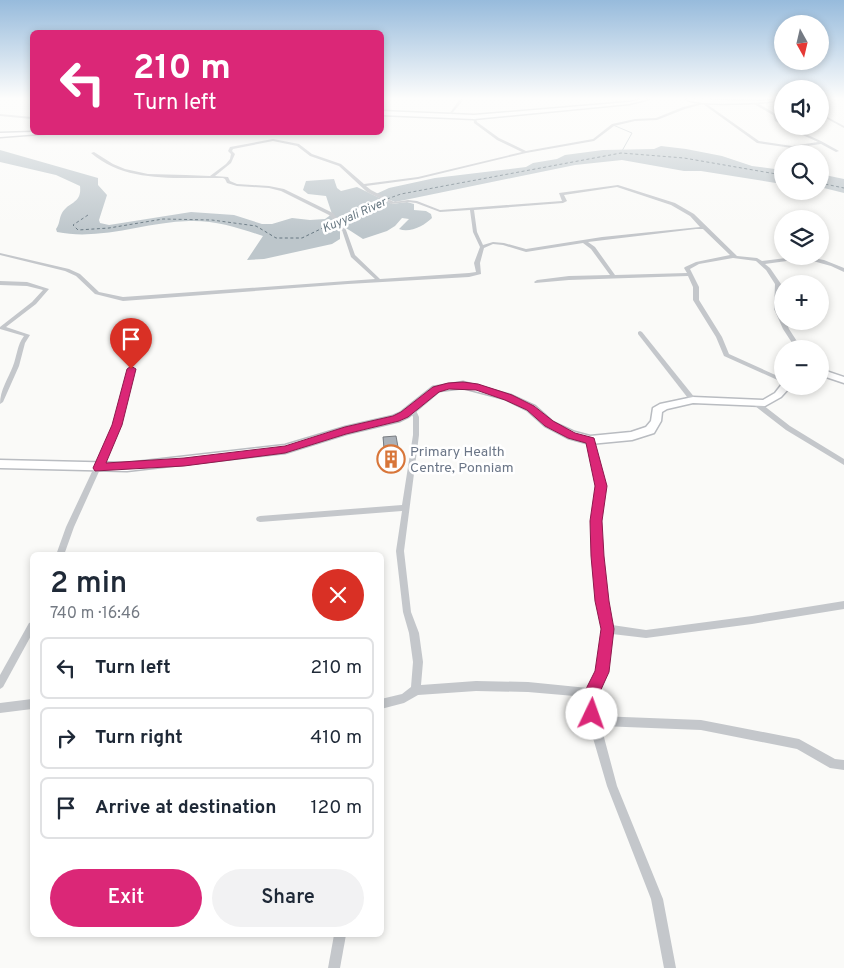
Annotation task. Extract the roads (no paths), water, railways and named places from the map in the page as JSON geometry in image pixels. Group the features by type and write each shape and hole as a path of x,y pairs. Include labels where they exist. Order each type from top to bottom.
{"main road":[{"path":"829,375 844,380"},
{"path":"0,464 98,468 184,462 285,449 345,431 396,419 436,390 448,386 478,387 508,397 531,408 549,424 572,435 590,440 641,434 650,430 656,421 657,410 664,406 694,400 757,404 765,403 778,395"}],"street":[{"path":"211,177 215,172 229,165 233,157 230,151 231,148 251,144"},
{"path":"294,144 298,145 311,155 340,165 373,193 392,203 417,202 440,211 564,202 566,201 561,194 617,186 673,204 692,215 734,256"},
{"path":"509,144 526,152"},
{"path":"365,185 418,178 526,152 570,144"},
{"path":"773,144 792,147 813,144"},
{"path":"824,144 837,151"},
{"path":"825,144 831,147"},
{"path":"93,153 115,167 125,170 187,178 226,177 228,182 237,185 269,187 282,190 330,214 344,230 353,256 379,280"},
{"path":"0,254 67,270 78,275 97,293 124,299 474,274 479,273 480,270 477,263 482,247 475,232 472,210"},
{"path":"482,247 498,244 526,251 584,241 671,230 704,228"},
{"path":"584,241 594,248 614,277"},
{"path":"0,262 7,255"},
{"path":"774,376 726,355 719,337 696,300 696,287 687,268 692,265 734,256 762,263 807,257 826,260 844,270"},
{"path":"762,263 774,277"},
{"path":"537,282 569,278 690,274"},
{"path":"0,283 27,284 46,289 34,303 1,328"},
{"path":"0,402 16,366 22,343 27,334 1,328"},
{"path":"640,333 694,400"},
{"path":"61,552 70,527 117,425 131,369"},
{"path":"757,404 788,428 844,462"},
{"path":"412,408 416,417 416,435 400,552 407,612 414,633 418,662 416,690"},
{"path":"590,440 601,486 596,521 602,601 608,629 602,672 591,693 593,721 612,786 656,899 670,968"},
{"path":"260,519 406,508"},
{"path":"608,629 646,634 752,620 844,605"},
{"path":"0,684 30,630"},
{"path":"384,703 404,698 416,690 502,686 591,693"},
{"path":"0,708 30,704"},
{"path":"593,721 701,725 799,744 834,764 844,766"},
{"path":"334,968 340,937"}],"water":[{"path":"661,146 686,149 722,156 752,166 774,169 774,183 701,171 684,171 622,160 575,165 395,202 376,194 389,188 435,178 526,167 533,163 557,159 565,155 603,150 654,149"},
{"name":"Kuyyali River","path":"0,150 98,178 98,185 107,195 99,220 100,223 109,225 191,212 234,215 262,224 272,224 292,218 325,219 332,214 326,196 308,194 303,190 306,181 334,179 337,188 341,191 357,187 392,204 407,202 414,204 414,210 426,211 431,214 432,218 421,226 403,230 399,229 409,219 402,218 387,231 363,239 346,228 340,231 340,239 332,244 264,259 247,260 263,236 218,223 173,222 90,234 57,232 56,229 62,213 79,196 80,186 56,175 0,162"},
{"path":"829,176 844,179 844,193 829,189"}],"waterway":[{"path":"622,151 626,144"}],"place":[{"name":"Primary Health Centre, Ponniam","path":"391,459"}]}
